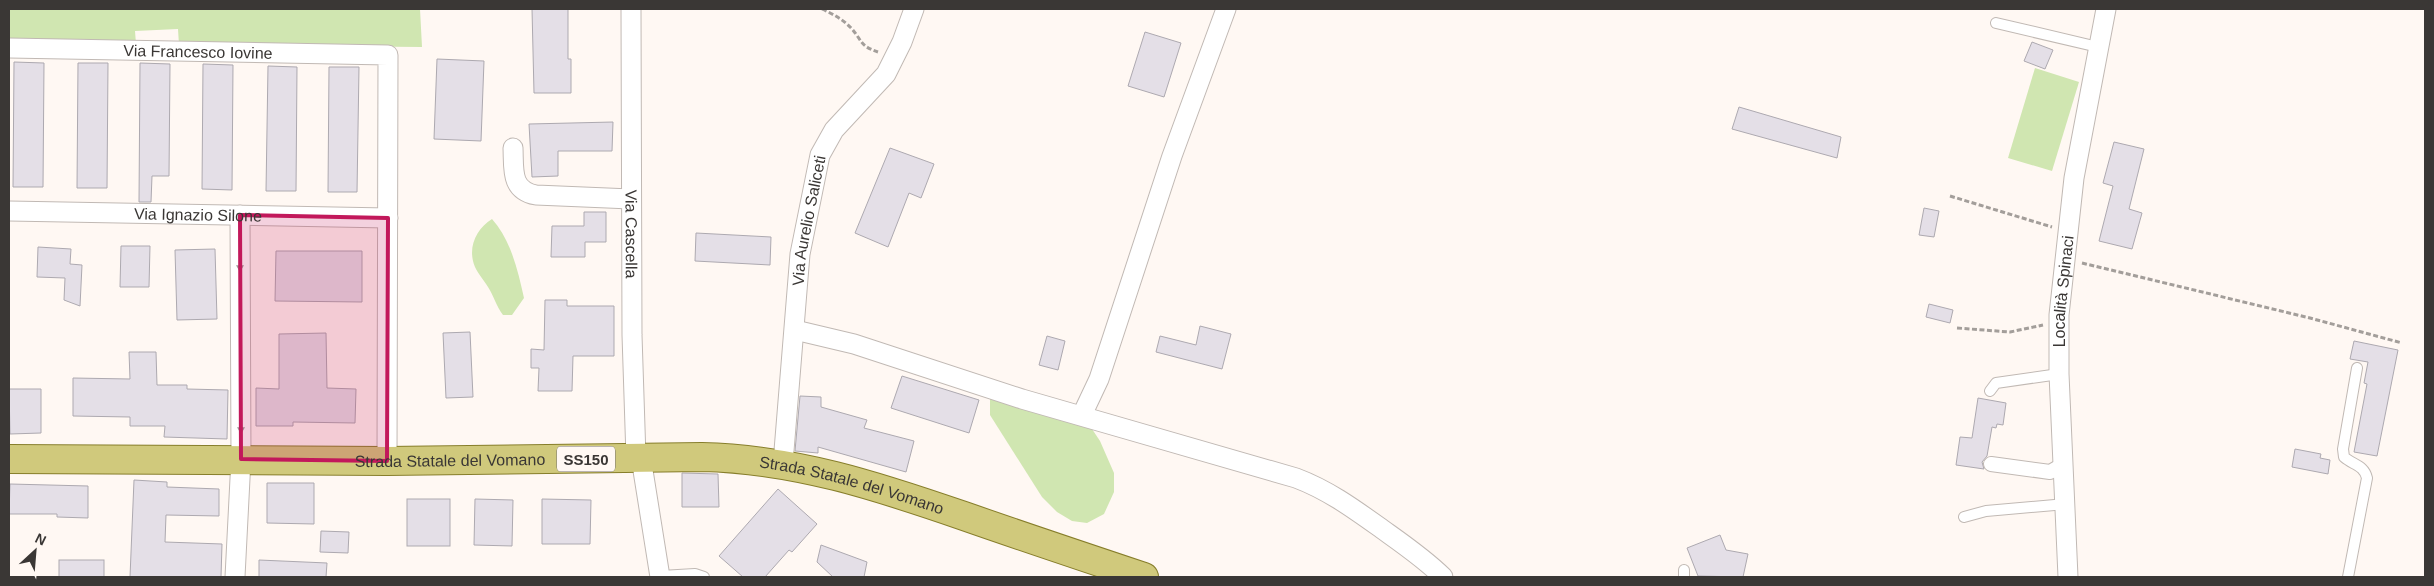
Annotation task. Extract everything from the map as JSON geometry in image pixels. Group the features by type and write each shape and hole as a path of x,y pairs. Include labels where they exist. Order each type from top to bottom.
{"main road":[{"name":"Strada Statale del Vomano","path":"9,459 387,461 726,457 783,463 869,484 1144,577"}],"street":[{"name":"Via Cascella","path":"631,9 631,199 638,458 661,577"},
{"name":"Via Aurelio Saliceti","path":"783,463 800,254 820,155 830,135 881,81 895,58 914,9"},
{"path":"1082,415 1099,379 1172,156 1226,9"},
{"name":"Località Spinaci","path":"2068,577 2059,374 2059,315 2074,178 2106,9"},
{"name":"Via Francesco Iovine","path":"9,48 388,55 388,218"},
{"path":"513,148 515,181 524,192 536,195 631,199"},
{"name":"Via Ignazio Silone","path":"9,211 388,218"},
{"path":"235,577 241,459 240,215"},
{"path":"387,461 388,218"},
{"path":"795,330 854,344 1022,399 1305,481 1346,503 1409,548 1443,577"},
{"path":"1991,464 2050,472 2064,464"}],"lane":[{"path":"1996,23 2098,46"},
{"path":"2348,577 2367,478 2365,471 2360,466 2344,457 2343,449 2357,368"},
{"path":"1990,391 1996,383 2059,374"},
{"path":"1964,517 1986,510 2066,504"},
{"path":"661,577 695,574 704,577"}],"path":[{"path":"822,9 835,14 852,30 864,48 895,58"},
{"path":"1950,196 2068,230"},
{"path":"2064,259 2310,318 2402,343"},
{"path":"1957,328 2010,332 2046,324 2059,315"}],"highlighted area":[{"path":"240,215 388,218 387,461 241,459"}],"green space":[{"path":"9,9 420,9 422,47 179,45 178,29 135,31 136,44 11,43 9,36"},
{"path":"2035,68 2079,82 2052,171 2008,158"},
{"path":"492,219 499,227 509,246 524,298 512,315 503,315 490,290 476,270 473,260 474,240 481,228"},
{"path":"990,396 1090,426 1100,441 1114,473 1114,492 1104,514 1087,523 1072,521 1057,512 1042,497 990,415"}],"building":[{"path":"532,9 568,9 568,59 571,59 571,93 534,93"},
{"path":"1145,32 1181,43 1164,97 1128,86"},
{"path":"2032,42 2053,50 2045,69 2024,61"},
{"path":"437,59 484,61 481,141 434,139"},
{"path":"14,62 44,63 43,187 13,187"},
{"path":"78,63 108,63 107,188 77,188"},
{"path":"140,63 170,64 169,176 152,176 151,202 139,202"},
{"path":"203,64 233,65 232,190 202,189"},
{"path":"268,66 297,67 296,191 266,191"},
{"path":"329,67 359,67 357,192 328,192"},
{"path":"1739,107 1841,137 1837,158 1732,129"},
{"path":"613,122 612,151 558,151 558,176 532,177 529,124"},
{"path":"2114,142 2144,149 2129,209 2142,213 2132,249 2099,241 2113,186 2103,183"},
{"path":"890,148 934,164 921,198 909,193 888,247 855,233"},
{"path":"1924,208 1939,211 1934,237 1919,235"},
{"path":"584,212 606,212 606,242 585,242 585,257 551,257 552,226 584,226"},
{"path":"696,233 771,237 770,265 695,261"},
{"path":"121,246 150,246 149,287 120,287"},
{"path":"38,247 71,249 70,264 82,265 80,306 64,300 65,278 37,277"},
{"path":"215,249 217,319 177,320 175,250"},
{"path":"276,251 362,251 362,302 275,301"},
{"path":"545,300 567,300 567,306 614,306 614,356 573,356 572,391 538,391 539,368 531,368 531,349 544,350"},
{"path":"1929,304 1953,310 1950,323 1926,317"},
{"path":"1200,326 1231,334 1222,369 1156,352 1160,336 1196,345"},
{"path":"470,332 473,397 446,398 443,333"},
{"path":"326,333 327,388 356,389 355,423 293,422 293,426 256,426 256,388 279,389 279,334"},
{"path":"1047,336 1065,341 1058,370 1039,365"},
{"path":"2354,341 2398,350 2377,456 2354,452 2367,384 2364,383 2368,362 2350,359"},
{"path":"129,352 156,352 157,385 187,385 187,389 228,390 227,439 164,437 165,426 130,426 130,417 73,416 73,378 130,379"},
{"path":"902,376 979,400 969,433 891,408"},
{"path":"9,389 41,389 41,433 10,434"},
{"path":"800,396 821,397 821,407 867,420 864,428 914,441 906,472 818,447 818,453 795,451"},
{"path":"1978,398 2006,403 2003,425 1997,424 1996,428 1992,427 1987,456 1982,462 1984,469 1956,465 1960,437 1972,438"},
{"path":"2295,449 2321,454 2320,458 2330,460 2328,474 2292,467"},
{"path":"682,473 718,474 719,507 682,507"},
{"path":"134,480 167,482 167,487 219,489 219,516 166,515 165,542 222,544 221,577 130,577"},
{"path":"267,483 314,483 314,524 267,523"},
{"path":"10,484 88,486 88,518 57,517 57,514 9,514"},
{"path":"778,489 817,524 792,552 789,550 765,577 743,577 719,556"},
{"path":"407,499 450,499 450,546 407,546"},
{"path":"475,499 513,500 512,546 474,545"},
{"path":"542,499 591,500 590,544 542,544"},
{"path":"321,531 349,532 348,553 320,552"},
{"path":"1720,535 1726,550 1748,554 1743,577 1698,576 1687,548"},
{"path":"821,545 867,562 864,577 833,577 817,562"},
{"path":"59,560 104,560 104,577 59,577"},
{"path":"259,560 327,563 326,577 259,577"}]}
